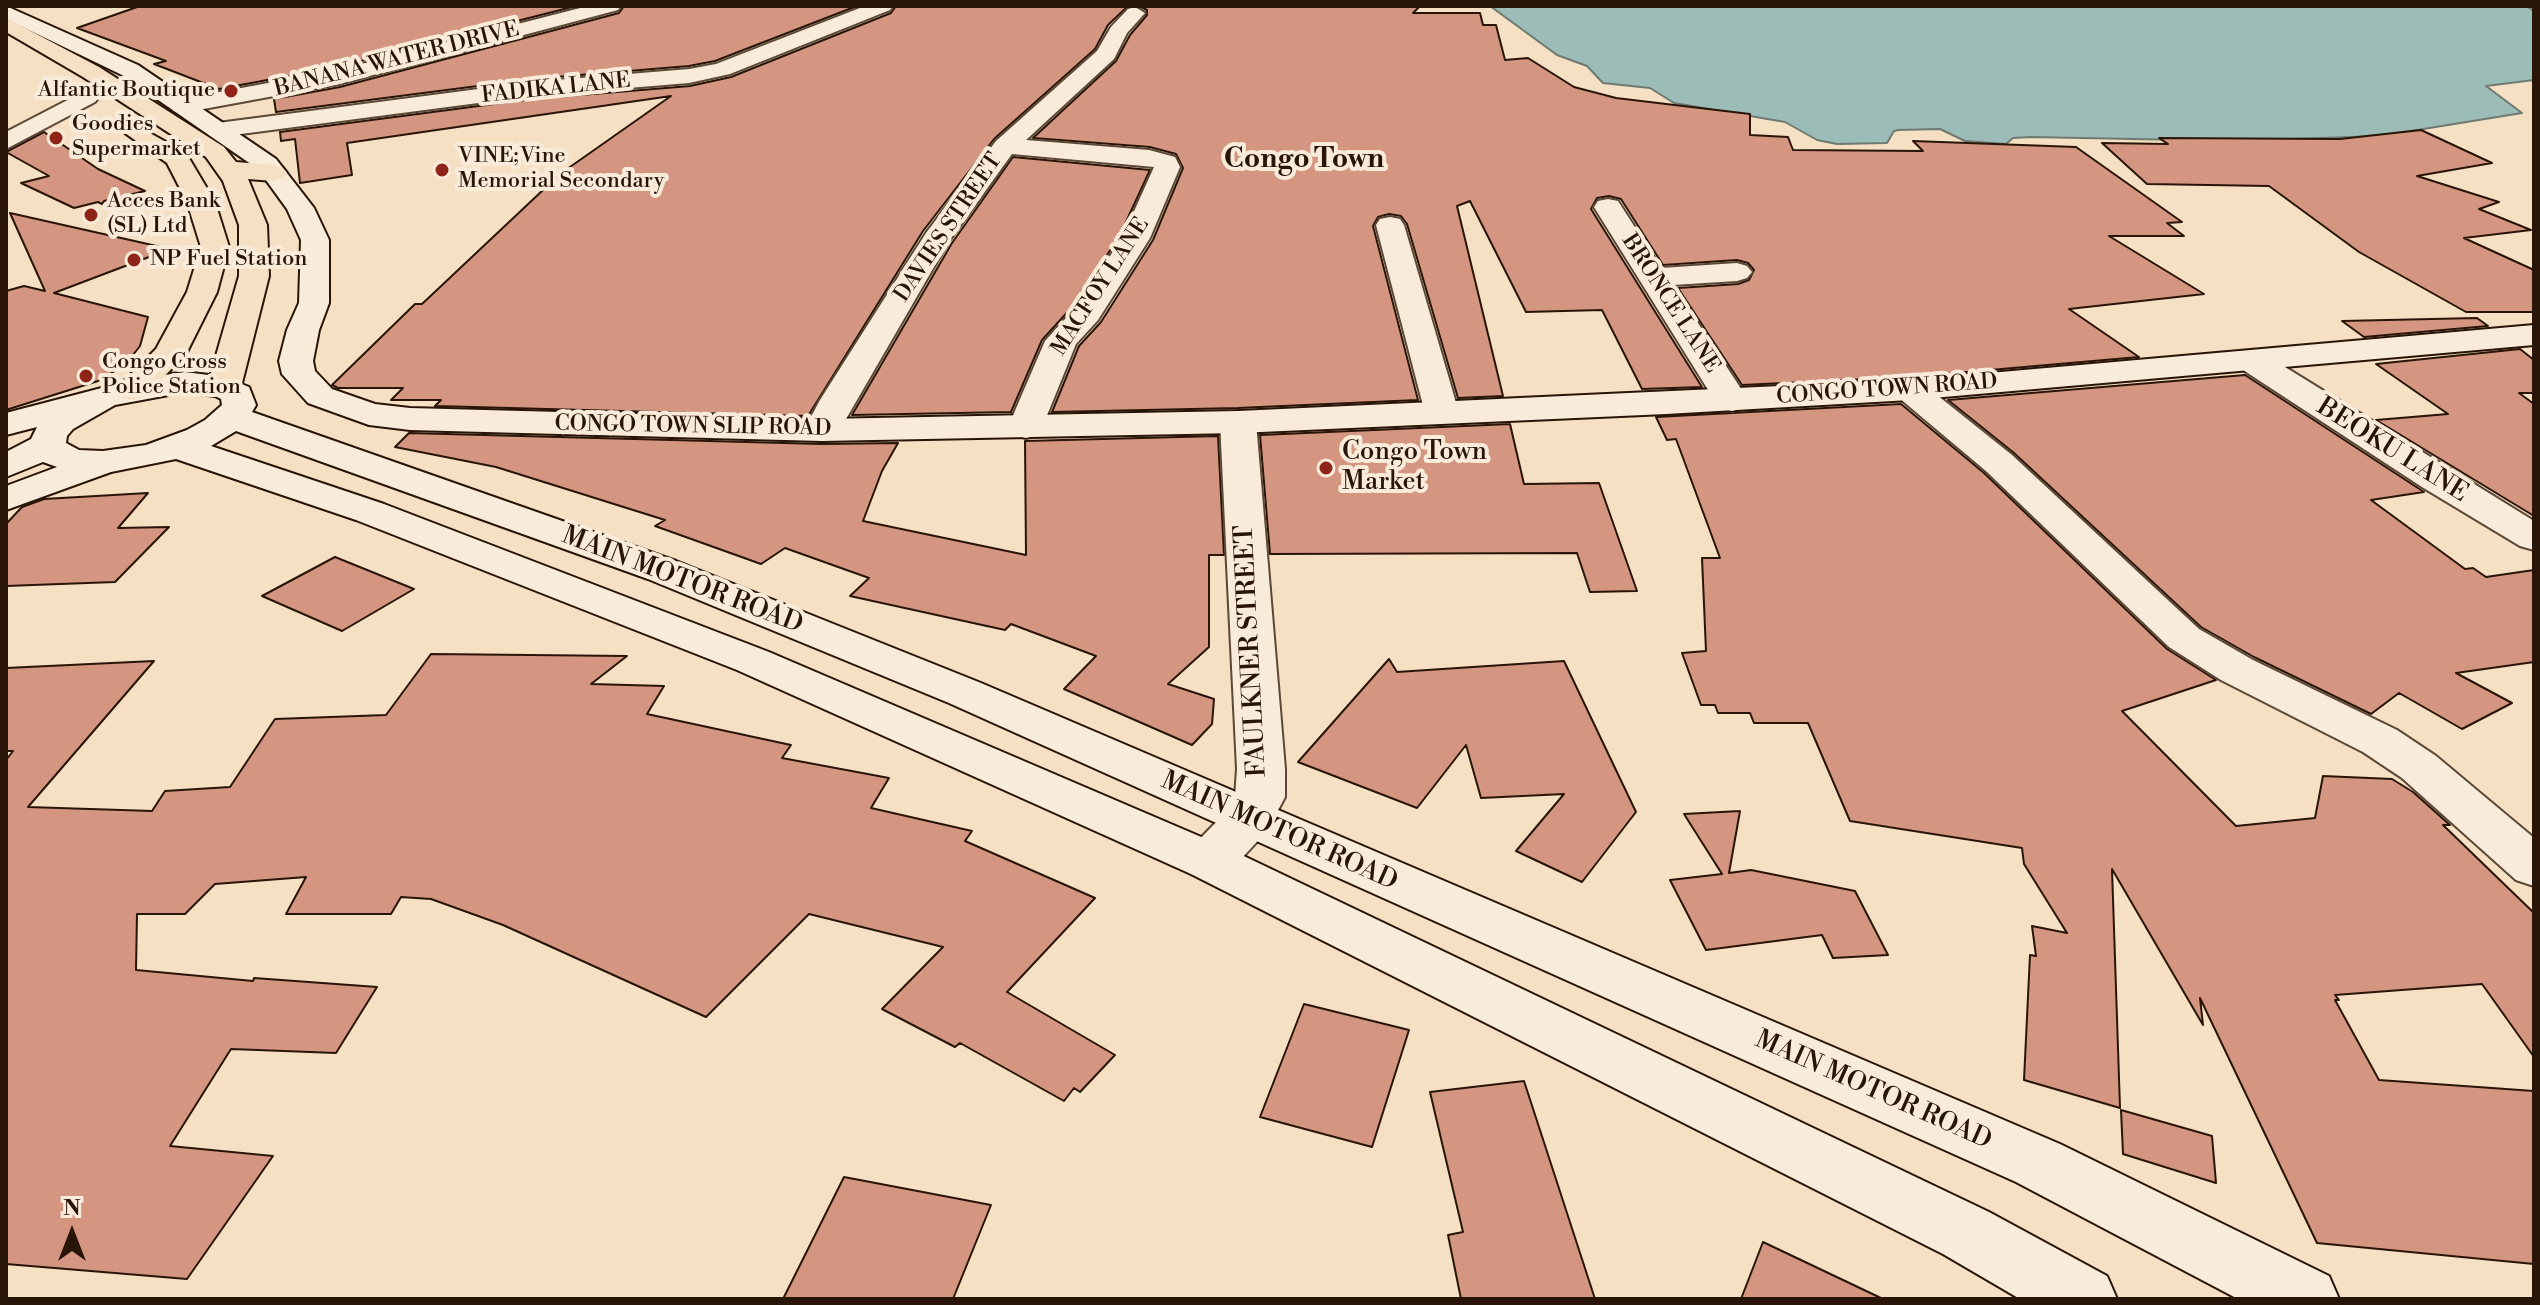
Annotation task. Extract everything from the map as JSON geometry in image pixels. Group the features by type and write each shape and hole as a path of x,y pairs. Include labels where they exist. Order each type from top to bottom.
{"main road":[{"path":"6,24 91,72 215,152 236,180 253,225 254,276 228,402"},
{"path":"6,52 87,97 177,158 201,202 215,247 202,292 170,354 117,395"},
{"path":"135,102 174,100"},
{"path":"227,169 274,173"}],"street":[{"name":"BANANA WATER DRIVE","path":"174,100 339,77 611,6"},
{"name":"FADIKA LANE","path":"218,130 532,89 689,76 722,69 883,6"},
{"path":"6,11 130,70 267,164 274,173"},
{"name":"DAVIES STREET","path":"822,430 837,400 936,239 1005,146 1106,54 1118,31 1135,13"},
{"path":"6,142 87,97"},
{"name":"MACFOY LANE","path":"1005,146 1149,158 1166,162 1167,167 1136,238 1087,313 1061,341 1026,427"},
{"name":"CONGO TOWN SLIP ROAD","path":"274,173 300,208 315,240 314,303 303,330 296,361 299,374 320,396 369,414 410,419 822,430 1238,422"},
{"name":"BRONCE LANE","path":"1608,207 1732,401"},
{"path":"1390,225 1442,413"},
{"path":"1652,277 1737,272"},
{"name":"CONGO TOWN ROAD","path":"1238,422 1732,401 1910,390 2534,335"},
{"name":"BEOKU LANE","path":"2252,361 2435,479 2534,538"},
{"name":"MAIN MOTOR ROAD","path":"6,426 117,395 185,382 228,402 662,570 965,693 2038,1163 2305,1299"},
{"path":"1910,390 1999,463 2184,638 2237,670 2380,741 2419,767 2534,867"},
{"path":"6,466 49,439 78,410 117,395"},
{"path":"6,426 49,439 57,455 75,461 103,462 152,455 200,438 228,402"},
{"name":"FAULKNER STREET","path":"1209,861 1249,819 1260,797 1261,769 1238,422"},
{"name":"MAIN MOTOR ROAD","path":"177,447 370,512 753,661 1209,861 1966,1233 2083,1299"},
{"path":"6,499 103,462"}],"water":[{"path":"1490,6 2526,6 2534,11 2534,80 2486,86 2522,113 2380,136 2233,141 2031,137 2013,138 2006,144 1965,141 1940,129 1894,131 1887,143 1837,144 1817,140 1785,122 1674,103 1650,88 1603,83 1587,66 1557,55"}],"building":[{"path":"140,6 576,6 337,67 219,89 154,64 166,61 77,28"},
{"path":"624,6 857,6 715,61 689,66 532,79 276,112 274,99 340,87 619,13"},
{"path":"896,6 1128,6 1108,25 1095,49 994,139 923,231 808,416 435,406 441,400 391,400 403,388 338,388 332,385 415,304 422,304 560,174 671,96 347,143 352,175 300,183 295,139 281,141 280,132 532,99 690,86 731,77 891,13"},
{"path":"1139,6 1420,6 1413,13 1480,13 1483,25 1496,25 1505,60 1528,58 1574,87 1616,98 1750,114 1750,135 1788,137 1793,150 1923,151 1913,141 2076,147 2182,222 2167,223 2184,236 2109,236 2204,294 2069,309 2139,357 1910,377 1742,385 1678,288 1738,284 1749,280 1754,270 1748,263 1737,260 1663,265 1621,199 1609,196 1597,198 1591,209 1702,387 1642,389 1602,310 1526,312 1470,201 1457,206 1503,396 1458,398 1407,224 1401,216 1389,214 1378,217 1373,226 1418,400 1052,412 1079,346 1101,322 1153,240 1183,168 1176,154 1150,147 1033,138 1116,61 1130,35 1147,15 1147,10"},
{"path":"2421,130 2492,163 2417,176 2499,202 2479,209 2531,230 2464,238 2534,270 2534,312 2466,312 2359,252 2269,186 2147,184 2102,143 2168,144 2159,138 2340,139"},
{"path":"44,132 98,169 145,191 102,204 98,202 74,208 21,183 49,176 6,152"},
{"path":"1013,157 1150,170 1119,237 1074,305 1042,340 1011,412 852,415 952,243"},
{"path":"10,213 170,249 54,293 148,317 140,346 125,365 98,381 6,410 6,291 24,286 45,291"},
{"path":"2477,318 2488,326 2364,337 2342,321"},
{"path":"2520,349 2534,360 2534,393 2519,393 2534,404 2534,516 2376,420 2448,414 2376,364"},
{"path":"2245,375 2424,492 2371,500 2465,569 2473,568 2486,577 2534,570 2534,662 2456,673 2512,703 2462,729 2399,693 2371,714 2254,657 2201,627 2014,453 1948,400"},
{"path":"1901,404 1984,473 2167,649 2216,680 2122,711 2236,826 2315,818 2323,776 2392,779 2413,792 2450,825 2443,825 2534,913 2534,1057 2482,984 2335,995 2339,1000 2335,1000 2379,1080 2534,1091 2534,1264 2317,1243 2200,998 2203,1025 2112,869 2120,1108 2024,1080 2030,955 2036,956 2032,926 2067,933 2024,864 2022,848 1850,821 1808,723 1754,723 1750,713 1718,713 1715,705 1701,705 1682,653 1706,651 1702,558 1720,558 1676,439 1667,440 1656,417"},
{"path":"1510,424 1524,484 1599,483 1637,591 1590,592 1577,553 1270,554 1260,435"},
{"path":"409,433 822,444 898,443 882,471 863,521 1026,555 1025,441 1218,436 1224,555 1209,555 1209,647 1168,684 1214,699 1212,724 1192,745 1064,689 1096,656 1011,624 1005,630 850,596 869,578 785,548 761,564 655,526 665,520 496,467 395,447"},
{"path":"148,493 118,528 169,527 115,582 6,586 6,524 22,507 44,499"},
{"path":"335,557 414,589 342,631 262,596"},
{"path":"431,654 627,656 591,684 664,686 647,714 791,745 782,758 889,778 871,808 972,831 965,841 1095,898 1007,992 1115,1055 1080,1092 1074,1088 1064,1101 960,1043 955,1047 882,1009 943,947 809,914 706,1017 503,925 431,899 401,897 391,914 286,914 306,877 215,884 185,914 137,914 136,970 253,981 254,978 377,987 336,1053 231,1049 170,1146 273,1156 187,1279 6,1264 6,760 13,751 6,751 6,668 154,661 28,807 152,811 165,791 230,787 275,719 386,715"},
{"path":"1389,659 1397,672 1564,661 1636,812 1582,882 1516,851 1564,794 1481,798 1466,745 1417,808 1298,762"},
{"path":"1740,811 1729,873 1751,870 1855,891 1888,955 1833,958 1822,935 1706,950 1670,880 1722,874 1684,814"},
{"path":"1304,1004 1409,1030 1372,1147 1260,1117"},
{"path":"1524,1081 1595,1299 1461,1299 1448,1235 1463,1232 1430,1092"},
{"path":"2121,1110 2212,1136 2216,1183 2123,1154"},
{"path":"844,1177 991,1205 953,1299 783,1299"},
{"path":"1763,1242 1883,1299 1741,1299"}],"place":[{"name":"Alfantic Boutique","path":"231,91"},
{"name":"Goodies Supermarket","path":"56,138"},
{"name":"VINE;Vine Memorial Secondary","path":"442,170"},
{"name":"Acces Bank (SL) Ltd","path":"91,215"},
{"name":"NP Fuel Station","path":"134,260"},
{"name":"Congo Cross Police Station","path":"86,376"},
{"name":"Congo Town Market","path":"1326,468"}],"district":[{"name":"Congo Town","path":"1304,160"}]}
